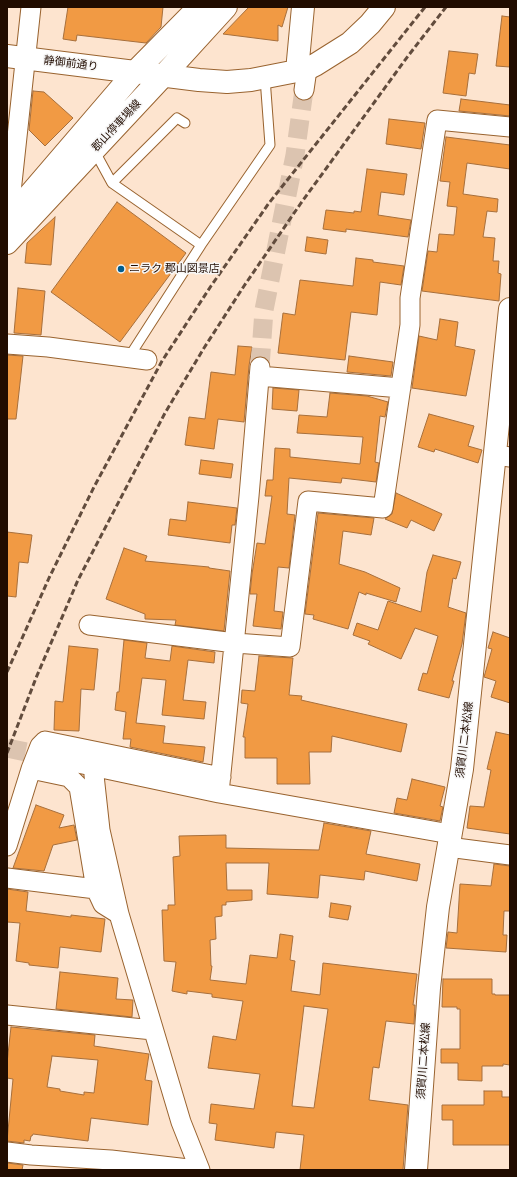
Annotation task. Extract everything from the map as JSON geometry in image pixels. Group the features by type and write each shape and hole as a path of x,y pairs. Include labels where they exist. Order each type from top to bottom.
{"main road":[{"name":"郡山停車場線","path":"8,220 134,73 198,7"},
{"name":"郡山停車場線","path":"7,243 226,7"},
{"path":"303,7 303,76"},
{"name":"静御前通り","path":"16,58 134,73 227,82 303,76 315,65 350,43 370,24 384,7"},
{"name":"須賀川二本松線","path":"416,1170 429,988 438,907 462,769 503,456 510,309"}],"street":[{"path":"8,220 16,58 32,7"},
{"path":"89,625 235,643 290,648 308,500 383,508 410,325 410,298 437,120 510,127"},
{"path":"7,344 48,347 147,360"},
{"path":"220,785 250,496 260,372 401,388"},
{"path":"7,846 31,770 40,746 45,741 510,855"},
{"path":"45,756 93,766 220,785"},
{"path":"7,1152 30,1162 111,1160 198,1170 181,1122 119,914 100,830 93,766"},
{"path":"31,770 69,777 79,787 96,888 103,904 119,914"},
{"path":"7,878 96,888"},
{"path":"7,1015 153,1030"}],"lane":[{"path":"129,358 201,245 270,145 265,78"},
{"path":"112,183 177,118 185,123"},
{"path":"94,150 112,183 201,245"}],"building":[{"path":"68,7 163,7 161,27 146,43 77,35 76,41 63,39"},
{"path":"249,7 288,7 282,27 278,25 278,41 223,34"},
{"path":"502,16 510,17 510,67 496,66"},
{"path":"449,51 478,54 475,74 469,73 466,96 443,93"},
{"path":"33,91 44,92 73,118 45,146 29,130"},
{"path":"461,99 510,105 510,116 459,111"},
{"path":"389,119 425,123 421,149 386,144"},
{"path":"446,137 510,145 510,169 467,163 463,194 498,199 497,212 487,211 483,237 495,238 493,261 499,261 498,273 501,274 499,301 422,291 428,251 437,252 439,234 454,235 457,207 447,206 450,182 440,181"},
{"path":"367,169 407,174 404,195 381,192 378,215 411,220 408,237 346,229 346,232 323,229 326,210 354,213 354,211 361,212"},
{"name":"ニラク 郡山図景店","path":"117,202 186,253 120,342 51,292"},
{"path":"55,217 51,265 25,263 27,243"},
{"path":"307,237 328,240 326,254 305,251"},
{"path":"356,258 404,266 401,285 380,282 377,315 351,312 345,360 278,353 283,313 295,315 300,280 353,286"},
{"path":"18,288 45,291 41,335 14,333"},
{"path":"440,319 458,322 455,346 475,350 466,396 412,388 419,336 437,340"},
{"path":"238,346 252,347 244,422 218,419 214,449 185,445 189,417 205,419 211,372 235,375"},
{"path":"7,355 23,356 16,419 7,419"},
{"path":"349,356 393,362 391,376 347,372"},
{"path":"273,388 299,390 297,411 272,409"},
{"path":"330,393 367,396 388,402 385,417 380,416 375,462 379,463 376,482 342,478 341,483 289,478 287,514 295,515 289,568 278,567 274,611 283,612 281,629 253,626 257,594 250,594 252,574 257,543 265,544 272,496 265,496 267,480 273,480 275,448 290,449 290,457 360,464 363,437 297,433 299,415 327,417"},
{"path":"429,414 474,426 468,446 482,450 478,463 435,449 434,452 418,447"},
{"path":"201,460 233,464 231,478 199,474"},
{"path":"396,493 442,514 434,531 411,520 407,528 385,519 392,514"},
{"path":"188,502 237,508 235,525 232,525 230,543 168,535 170,519 186,521"},
{"path":"318,513 374,518 371,535 343,531 339,564 365,572 400,588 396,602 359,592 348,629 313,619 314,615 305,614"},
{"path":"7,532 32,535 28,563 19,562 16,597 7,596"},
{"path":"124,548 147,556 145,561 209,567 230,571 224,631 175,625 176,620 145,619 145,614 106,599"},
{"path":"433,555 461,562 456,579 453,578 448,607 466,613 462,644 449,698 418,690 423,673 427,674 438,636 415,628 401,659 368,644 370,641 353,635 357,623 378,630 388,601 421,612 427,572"},
{"path":"493,632 510,638 510,703 491,697 496,681 484,677 492,649 488,648"},
{"path":"124,640 147,643 145,658 170,661 172,646 215,652 214,663 188,660 183,700 206,702 204,719 162,715 166,680 142,678 136,723 165,726 163,743 205,747 203,762 130,747 131,739 123,739 126,712 115,710 117,692 119,692"},
{"path":"69,646 98,649 94,690 81,689 79,731 54,730 55,701 63,702"},
{"path":"259,656 293,658 289,695 302,696 301,700 407,724 401,752 332,736 331,752 309,752 310,784 277,784 277,758 245,758 245,737 243,737 248,704 241,703 242,690 255,691"},
{"path":"496,732 510,735 510,834 467,828 470,806 484,807 491,770 487,769"},
{"path":"412,779 445,787 440,806 443,807 440,821 394,813 397,798 407,800"},
{"path":"36,805 64,815 59,828 74,825 77,840 53,845 44,871 13,868"},
{"path":"324,823 371,831 366,854 420,864 417,881 365,871 364,880 320,875 318,898 267,894 269,863 226,863 227,890 252,890 252,900 226,902 226,905 222,905 222,916 215,917 216,939 210,940 212,966 210,980 246,984 250,955 277,958 280,934 293,936 290,960 295,961 291,991 320,995 323,963 417,974 413,1005 415,1005 414,1024 386,1021 379,1068 373,1067 369,1100 408,1105 403,1170 300,1170 304,1135 276,1132 274,1148 215,1140 217,1124 209,1123 211,1104 254,1109 260,1074 208,1068 213,1036 236,1040 243,1001 212,997 212,994 187,991 187,994 172,991 176,962 164,961 162,910 168,910 168,905 175,905 173,857 180,856 179,836 226,835 226,848 319,850","holes":["304,1006 328,1009 314,1108 292,1106"]},
{"path":"494,864 510,866 510,911 504,911 503,935 507,935 506,952 446,948 448,932 457,933 460,884 491,886"},
{"path":"7,889 28,892 26,911 71,917 71,915 105,919 101,952 60,947 58,968 29,965 29,963 16,961 20,923 7,922"},
{"path":"331,903 351,906 348,920 329,917"},
{"path":"60,972 118,978 116,999 133,1000 132,1017 56,1009"},
{"path":"443,979 492,979 492,994 510,995 510,1065 503,1064 503,1066 482,1066 482,1081 458,1080 458,1063 441,1063 441,1049 460,1049 460,1009 457,1009 457,1007 442,1007"},
{"path":"11,1027 95,1035 94,1046 149,1054 145,1080 152,1081 148,1125 91,1118 88,1141 33,1134 30,1141 24,1140 24,1143 7,1141 13,1079 7,1078","holes":["52,1056 98,1060 94,1093 84,1092 84,1095 47,1087"]},
{"path":"484,1091 502,1091 502,1097 510,1097 510,1145 453,1145 453,1120 442,1120 442,1105 484,1105"},
{"path":"7,1163 23,1165 22,1170 7,1170"}],"tunnel":[{"path":"260,367 264,310 295,155 304,90"},
{"path":"7,748 45,756"}],"railway":[{"path":"7,672 49,578 94,487 162,361 211,286 269,203 425,7"},
{"path":"7,753 36,678 78,580 165,413 204,348 244,286 301,203 408,56 446,7"}],"place":[{"name":"ニラク 郡山図景店","path":"121,269"}]}
